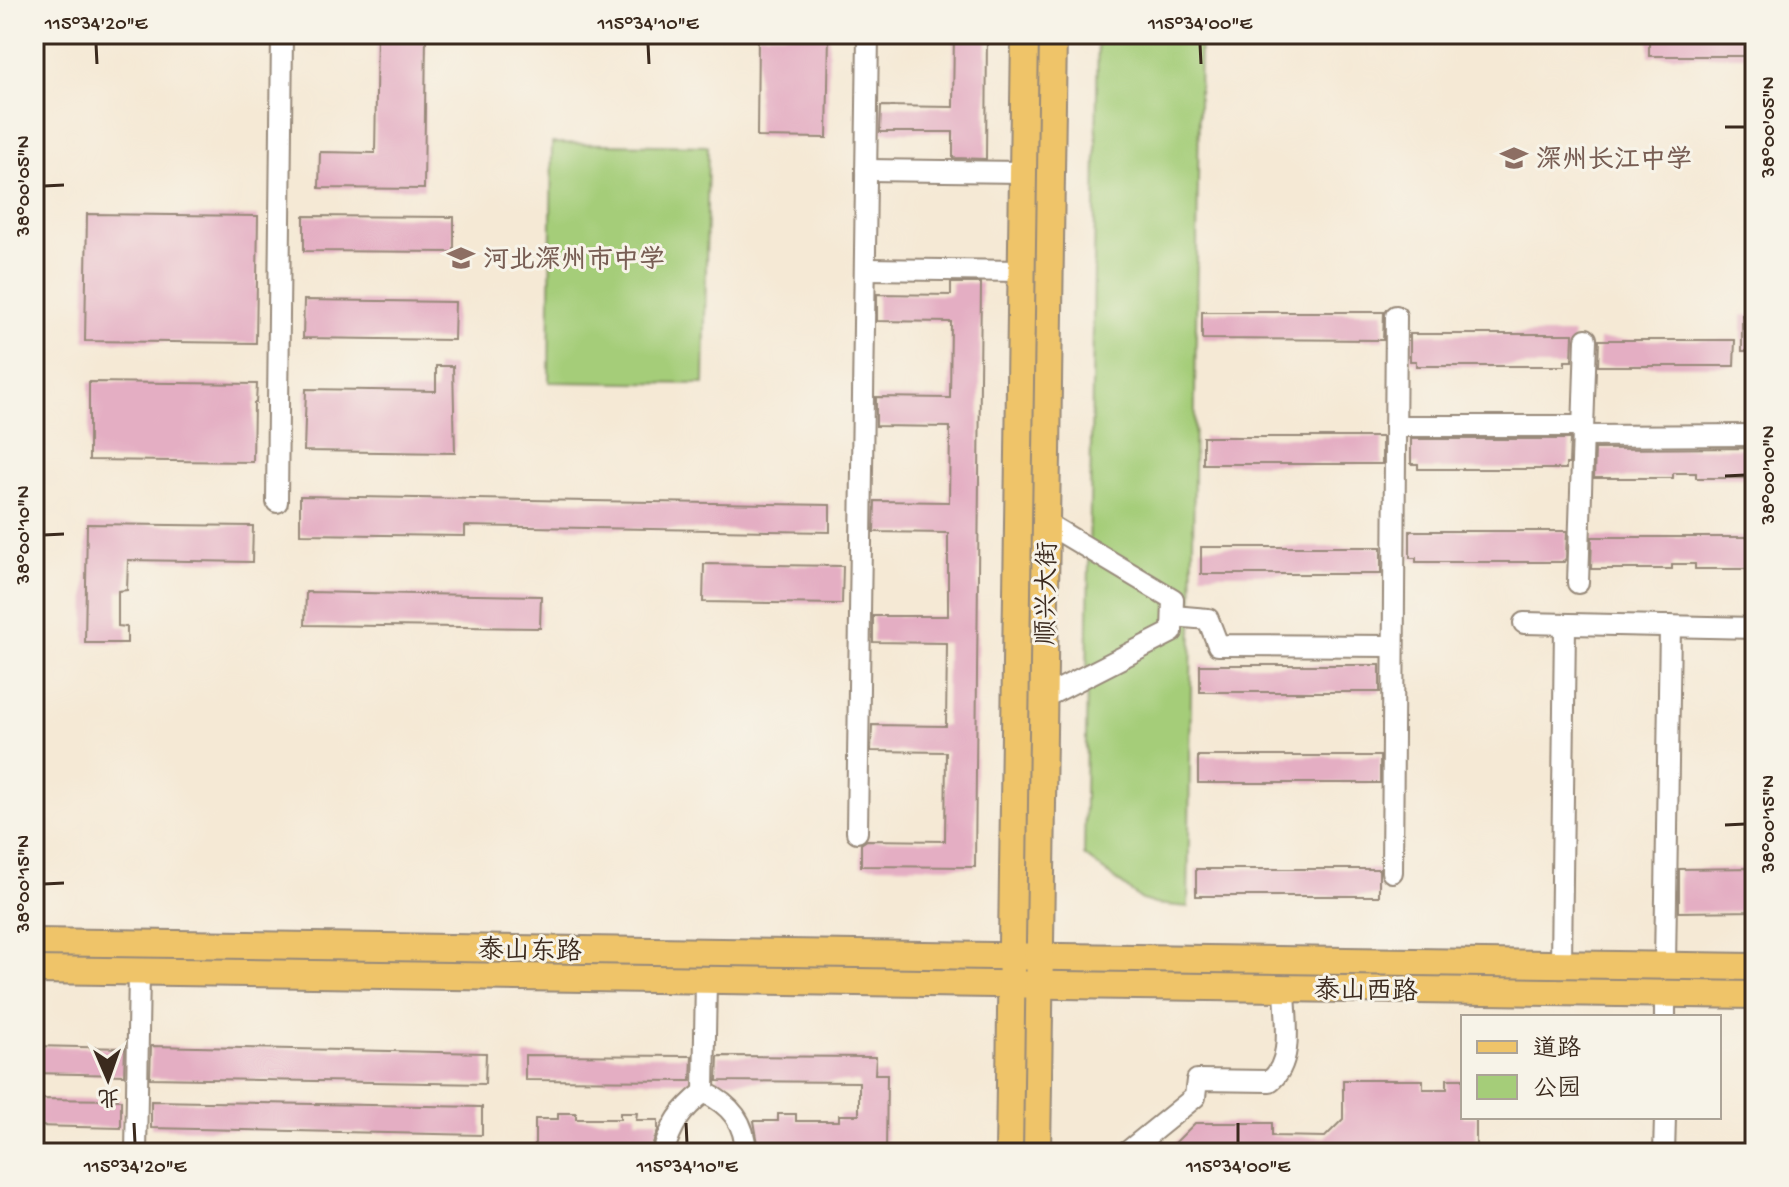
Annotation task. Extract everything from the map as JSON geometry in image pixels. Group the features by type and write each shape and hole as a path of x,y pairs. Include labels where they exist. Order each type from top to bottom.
{"main road":[{"name":"顺兴大街","path":"1025,34 1022,271 1026,956"},
{"name":"顺兴大街","path":"1009,1153 1025,984 1043,698 1053,34"},
{"name":"泰山东路","path":"34,942 1026,956"},
{"name":"泰山西路","path":"1026,956 1755,967"},
{"name":"泰山东路","path":"34,970 1025,984"},
{"name":"顺兴大街","path":"1025,984 1037,1153"},
{"name":"泰山西路","path":"1025,984 1285,988 1665,1005 1755,995"}],"street":[{"path":"277,502 282,34"},
{"path":"857,832 868,34"},
{"path":"866,170 1023,172"},
{"path":"865,269 1022,271"},
{"path":"1392,872 1396,316"},
{"path":"1578,583 1586,339"},
{"path":"1395,426 1755,435"},
{"path":"1043,698 1172,632 1173,616 1173,599 1046,523"},
{"path":"1173,616 1208,619 1218,645 1393,646"},
{"path":"1524,623 1755,628"},
{"path":"1561,964 1565,624"},
{"path":"1665,965 1670,626"},
{"path":"136,1153 139,972"},
{"path":"663,1153 683,1109 704,1092 706,980"},
{"path":"1126,1153 1195,1097 1197,1080 1270,1081 1278,1075 1285,1062 1285,988"},
{"path":"704,1092 731,1109 746,1140 746,1153"},
{"path":"1664,1153 1665,1119"}],"green space":[{"path":"1098,34 1200,34 1188,907 1142,900 1084,855"},
{"path":"552,143 708,146 704,384 549,382"}],"building":[{"path":"377,34 426,34 424,189 319,188 320,152 375,153"},
{"path":"758,34 829,34 827,138 757,137"},
{"path":"954,34 987,34 986,159 953,158 953,132 880,132 881,106 953,107"},
{"path":"1649,34 1755,34 1755,56 1649,56"},
{"path":"87,214 258,216 256,343 85,341"},
{"path":"304,216 454,217 454,252 304,251"},
{"path":"951,283 981,283 975,867 861,866 861,844 867,840 945,841 946,752 871,751 872,725 946,726 947,643 873,642 873,616 948,616 948,533 874,532 875,501 949,502 950,427 876,426 876,397 950,398 951,322 877,321 877,294 951,295"},
{"path":"304,300 455,302 454,340 303,338"},
{"path":"1202,312 1384,312 1383,340 1202,339"},
{"path":"1742,315 1755,315 1755,351 1742,351"},
{"path":"1410,334 1573,334 1572,361 1565,361 1565,366 1416,366 1416,361 1410,361"},
{"path":"1599,340 1735,340 1734,366 1598,366"},
{"path":"436,366 453,366 455,453 304,451 306,389 436,391"},
{"path":"89,382 257,384 253,462 89,460"},
{"path":"1203,437 1382,437 1382,464 1203,464"},
{"path":"1411,439 1570,439 1569,464 1566,464 1566,469 1418,469 1418,464 1411,464"},
{"path":"1755,448 1755,478 1696,478 1696,473 1673,473 1673,478 1594,478 1595,449"},
{"path":"300,496 830,505 830,532 465,526 465,536 300,534"},
{"path":"87,524 253,526 252,562 128,560 127,590 118,591 118,626 127,627 127,643 85,643"},
{"path":"1410,531 1567,531 1566,558 1564,562 1416,562 1416,558 1410,558"},
{"path":"1592,537 1755,537 1755,569 1695,569 1695,564 1672,564 1672,569 1591,569"},
{"path":"1201,547 1381,547 1381,574 1201,574"},
{"path":"704,564 843,566 842,604 703,602"},
{"path":"306,592 541,596 540,628 305,625"},
{"path":"1200,665 1380,665 1380,692 1200,692"},
{"path":"1198,756 1380,756 1380,783 1198,783"},
{"path":"1755,868 1755,911 1679,912 1679,869"},
{"path":"1196,869 1379,869 1379,896 1196,896"},
{"path":"34,1046 125,1048 124,1075 34,1073"},
{"path":"151,1046 486,1053 485,1084 150,1078"},
{"path":"525,1055 692,1056 691,1081 525,1080"},
{"path":"718,1056 876,1057 875,1074 887,1074 886,1153 759,1149 754,1121 778,1121 778,1114 796,1114 796,1121 839,1121 839,1115 859,1115 859,1082 717,1081"},
{"path":"1447,1079 1461,1079 1461,1119 1476,1119 1476,1153 1165,1153 1195,1123 1272,1123 1272,1136 1325,1137 1343,1119 1343,1080 1423,1080 1423,1089 1447,1089"},
{"path":"34,1099 121,1100 121,1128 34,1126"},
{"path":"151,1101 482,1107 482,1135 151,1128"},
{"path":"558,1113 576,1113 576,1119 620,1119 620,1113 637,1113 636,1120 658,1120 658,1130 651,1148 535,1148 535,1119 558,1119"}],"place":[{"name":"深州长江中学","path":"1514,158"},
{"name":"河北深州市中学","path":"461,258"}]}
